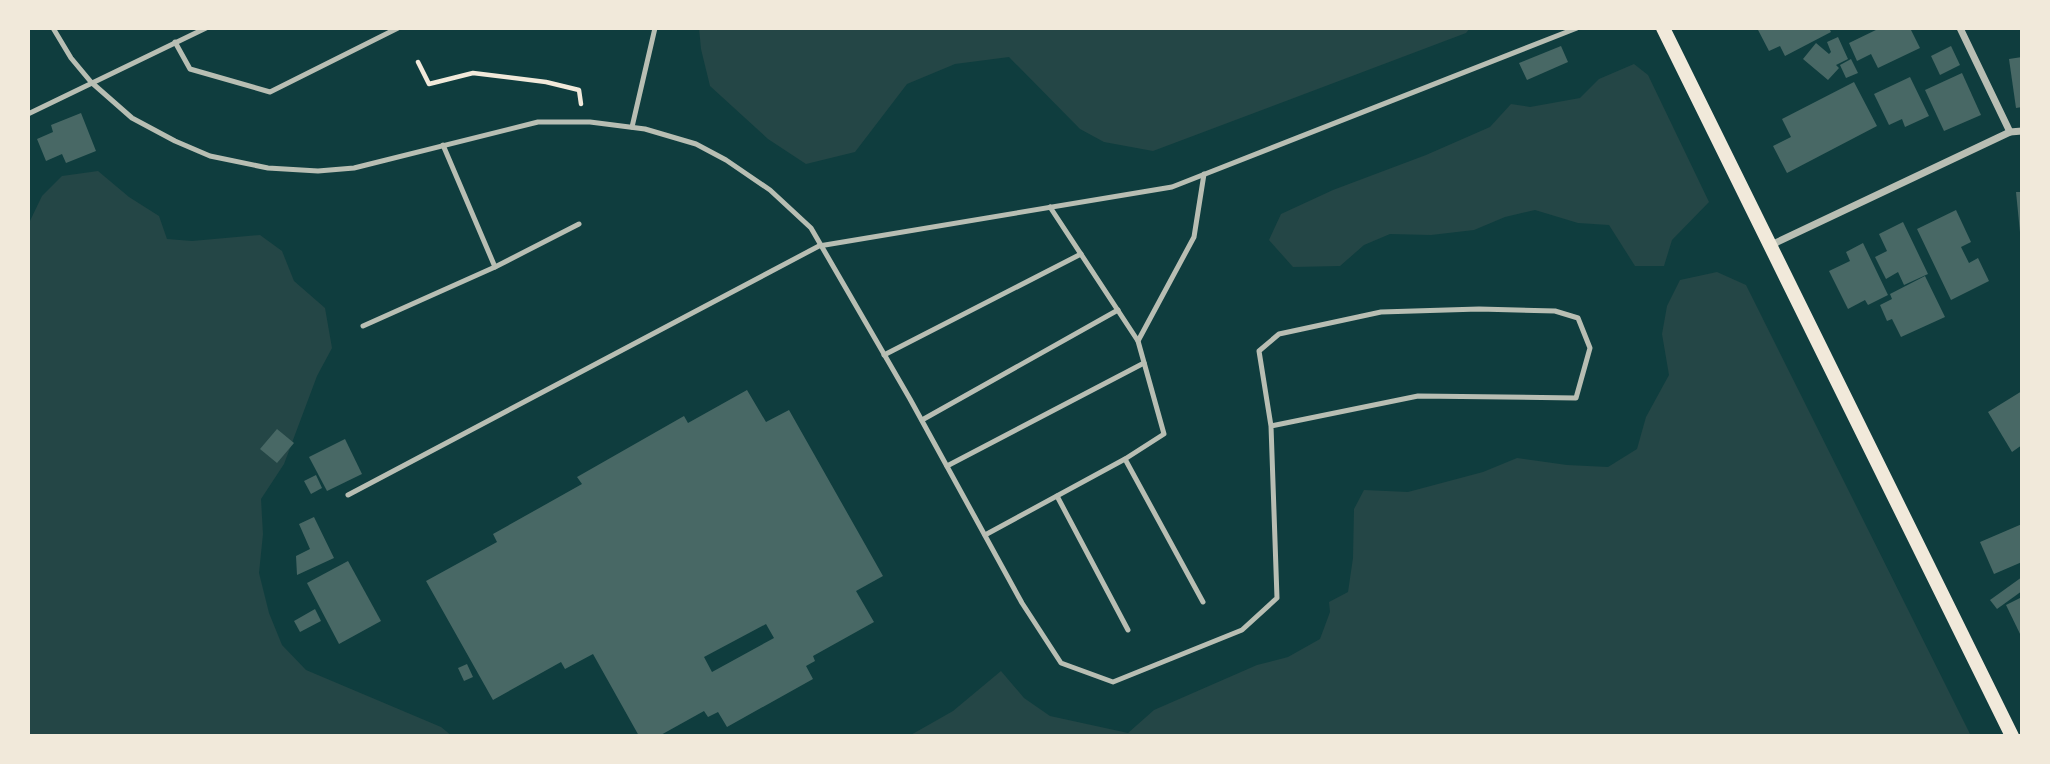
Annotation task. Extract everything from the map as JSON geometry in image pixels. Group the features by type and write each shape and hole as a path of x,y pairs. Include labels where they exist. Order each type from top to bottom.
{"main road":[{"path":"1663,28 2012,736"}],"street":[{"path":"1960,28 2010,132"},
{"path":"1769,246 2010,132 2022,131"}],"lane":[{"path":"53,28 71,58 91,82 132,118 210,156 268,168 354,168 538,122 583,122 632,127 696,144 726,160 770,190 811,228 922,420 1021,603 1061,663 1113,682 1242,630 1277,598 1271,426 1259,351 1279,334 1381,312 1479,309 1555,311 1578,318 1590,348 1576,398 1418,396 1271,426"},
{"path":"28,114 206,28"},
{"path":"175,42 190,69 270,92 398,28"},
{"path":"632,127 655,28"},
{"path":"348,495 819,246 1172,187 1577,28"},
{"path":"443,145 495,267"},
{"path":"1138,341 1194,237 1204,174"},
{"path":"985,536 1125,459 1164,434 1138,341 1051,207"},
{"path":"363,326 495,267 579,224"},
{"path":"884,355 1081,254"},
{"path":"922,420 1118,310"},
{"path":"947,466 1144,363"},
{"path":"1125,459 1203,602"},
{"path":"1057,496 1128,629"}],"path":[{"path":"418,62 429,84 473,73 546,82 579,90 583,122"}],"shaded area":[{"path":"699,28 1470,28 1466,33 1153,151 1104,142 1080,129 1009,57 955,64 907,84 855,152 806,164 768,139 710,86"},
{"path":"1634,64 1648,75 1709,202 1672,240 1664,266 1635,266 1609,225 1578,223 1535,210 1505,217 1474,230 1431,235 1390,234 1364,245 1340,266 1293,267 1269,240 1281,214 1333,190 1426,155 1490,127 1511,104 1530,107 1580,98 1599,79"},
{"path":"98,171 129,197 159,216 167,239 192,241 260,235 282,251 294,281 325,308 332,348 317,376 284,464 261,499 263,534 259,573 269,613 282,645 306,670 441,727 452,736 28,736 28,225 42,196 62,176"},
{"path":"1717,272 1746,285 1971,736 909,736 953,711 1001,671 1024,698 1050,716 1128,733 1154,710 1257,665 1288,657 1320,639 1330,612 1329,602 1348,592 1353,558 1354,509 1364,490 1408,492 1483,472 1517,458 1608,467 1637,449 1646,417 1669,375 1662,334 1667,306 1680,280"}],"building":[{"path":"1757,28 1829,28 1831,32 1785,56 1780,46 1769,51"},
{"path":"1880,28 1910,28 1920,48 1878,68 1871,54 1857,61 1849,43"},
{"path":"1838,37 1848,59 1836,65 1839,68 1828,80 1803,59 1816,43 1829,54 1831,52 1827,42"},
{"path":"1561,46 1568,62 1527,80 1519,63"},
{"path":"1951,46 1960,65 1940,75 1931,56"},
{"path":"2022,57 2022,107 2016,108 2009,59"},
{"path":"1851,59 1858,73 1846,78 1840,65"},
{"path":"1962,73 1981,115 1944,131 1925,90"},
{"path":"1910,77 1929,116 1905,127 1902,119 1889,125 1874,94"},
{"path":"1854,82 1877,126 1787,173 1773,146 1791,137 1782,119"},
{"path":"81,113 96,151 66,163 62,154 46,161 37,139 53,132 51,125"},
{"path":"2016,192 2022,192 2020,232"},
{"path":"1956,210 1971,242 1961,247 1969,263 1978,258 1989,281 1951,300 1917,229"},
{"path":"1903,222 1928,274 1904,285 1898,272 1886,279 1875,257 1887,251 1879,234"},
{"path":"1863,243 1888,295 1868,305 1865,300 1848,309 1829,271 1850,261 1846,252"},
{"path":"1925,276 1945,317 1901,337 1892,319 1887,321 1880,305 1892,299 1890,294"},
{"path":"747,390 766,422 789,410 883,576 856,591 874,622 813,656 815,661 806,666 813,679 727,727 718,712 708,717 704,711 659,736 639,736 593,654 565,669 561,662 493,700 426,581 497,542 493,534 582,484 577,477 684,416 688,423","holes":["766,624 774,638 712,672 704,657"]},
{"path":"2022,391 2022,445 2012,452 1988,412"},
{"path":"277,429 294,443 277,463 260,449"},
{"path":"345,439 362,474 327,491 309,457"},
{"path":"316,475 322,488 311,494 304,481"},
{"path":"314,517 334,558 297,575 296,556 310,549 299,524"},
{"path":"2022,524 2022,562 1994,574 1980,542"},
{"path":"348,561 381,621 339,644 307,583"},
{"path":"2022,577 2022,591 1997,609 1990,600"},
{"path":"2022,597 2022,638 2006,605"},
{"path":"315,609 321,621 300,632 294,621"},
{"path":"467,664 473,677 464,681 458,668"}]}
